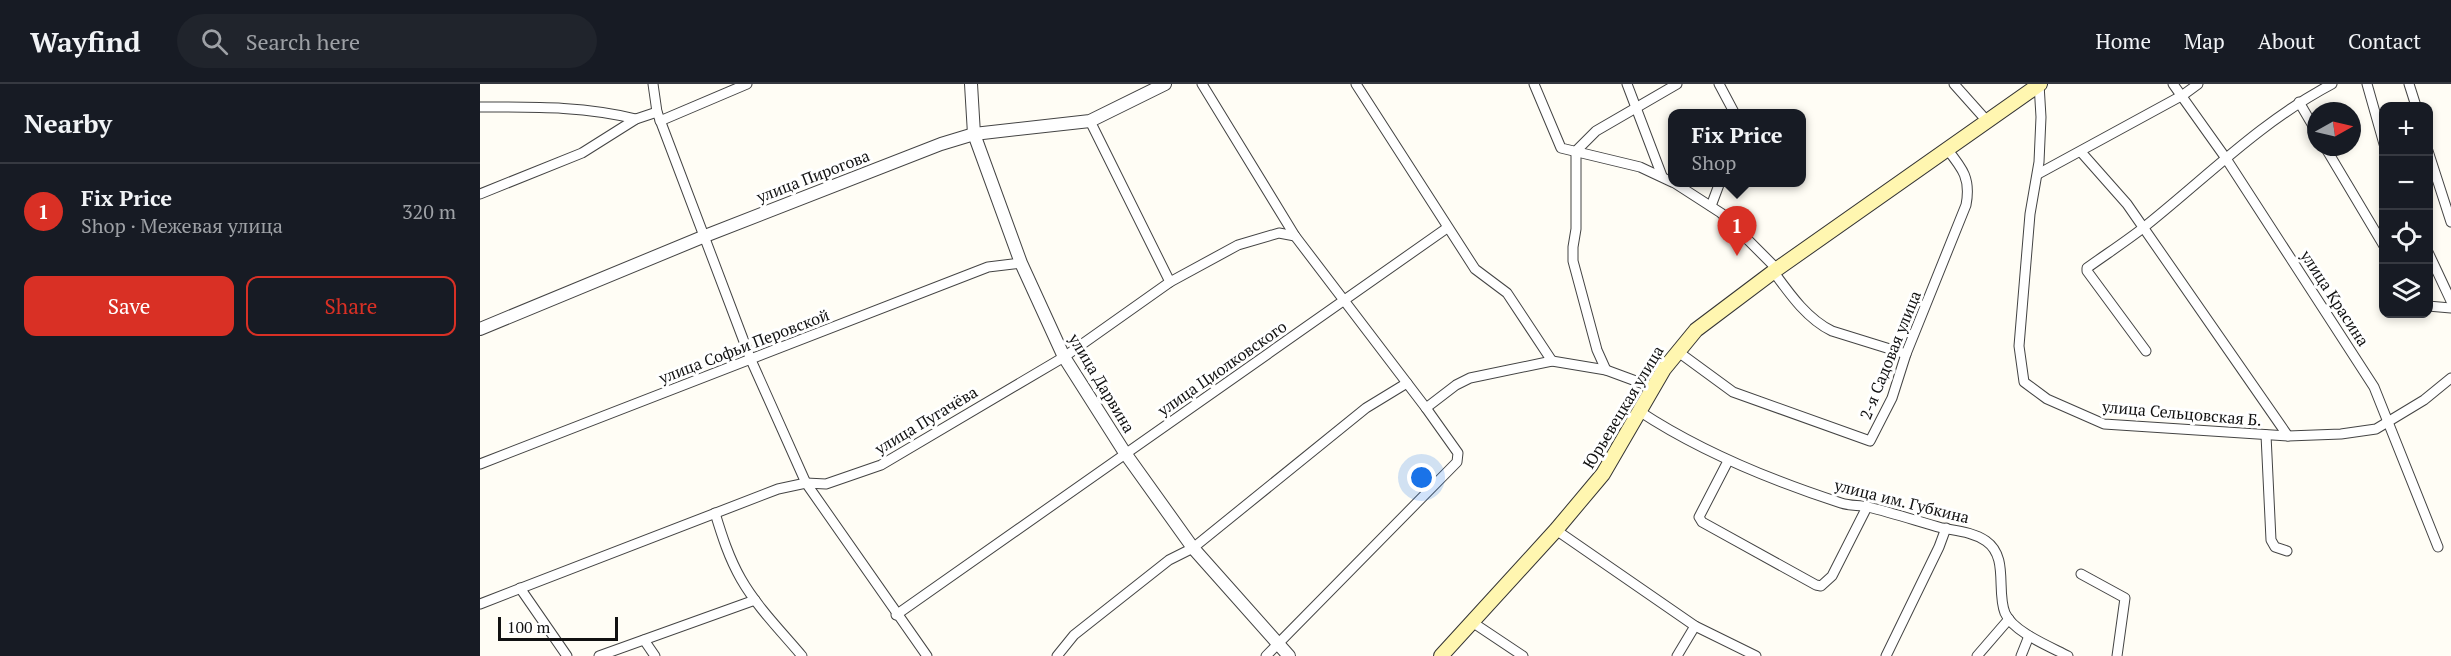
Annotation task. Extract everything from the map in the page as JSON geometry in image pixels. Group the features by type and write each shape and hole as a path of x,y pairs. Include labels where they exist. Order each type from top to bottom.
{"main road":[{"name":"Юрьевецкая улица","path":"1441,656 1556,531 1603,474 1620,448 1652,387 1677,351 1704,323 1775,270 2039,84"}],"street":[{"path":"653,84 659,116 751,360 806,483 896,615 927,656"},
{"path":"480,107 568,108 613,113 636,119 659,116 747,84"},
{"name":"улица Дарвина","path":"971,84 974,134 1021,263 1064,357 1125,453 1193,548 1289,656"},
{"name":"улица Пирогова","path":"480,329 705,236 941,144 974,134 1090,121 1165,84"},
{"path":"1202,84 1295,236 1458,453 1457,462 1266,656"},
{"path":"1356,84 1475,269 1507,293 1552,361"},
{"path":"1534,84 1562,148 1640,167 1668,179"},
{"path":"1627,84 1662,176"},
{"path":"1606,370 1597,350 1573,261 1576,229 1576,151 1596,131 1677,84"},
{"path":"1719,84 1732,109"},
{"path":"1954,84 1987,121"},
{"name":"улица Сельцовская Б.","path":"2039,84 2041,117 2038,174 2030,214 2019,346 2024,382 2048,399 2104,424 2288,436 2358,433 2388,423 2424,400 2451,378"},
{"name":"улица Красина","path":"2174,84 2225,157 2374,387 2438,547"},
{"path":"2038,174 2183,95 2198,84"},
{"path":"2145,351 2087,268 2143,228 2225,157 2299,102 2332,84"},
{"path":"2367,84 2379,126"},
{"path":"2409,84 2415,102"},
{"path":"2299,102 2307,116"},
{"path":"480,194 582,153 636,119"},
{"path":"1090,121 1170,282"},
{"name":"2-я Садовая улица","path":"1677,351 1733,392 1870,441 1892,398 1906,354 1966,205 1970,186 1947,149"},
{"path":"2081,152 2127,204 2288,436"},
{"path":"2330,156 2379,238"},
{"path":"2430,156 2451,222"},
{"path":"1681,187 1721,213 1775,270 1789,293 1821,326 1906,354"},
{"path":"1711,206 1718,187"},
{"name":"улица Циолковского","path":"896,615 1447,228"},
{"name":"улица Пугачёва","path":"480,604 778,489 806,483 826,484 881,465 1064,357 1170,282 1248,241 1279,233 1295,236"},
{"name":"улица Софьи Перовской","path":"480,464 988,267 1021,263"},
{"path":"2433,263 2451,301"},
{"path":"2433,306 2451,308"},
{"path":"1426,408 1456,385 1470,378 1552,361 1606,370 1652,387"},
{"path":"1057,656 1074,635 1169,560 1193,548 1366,408 1407,383"},
{"name":"улица им. Губкина","path":"1639,411 1673,434 1728,461 1843,504 1867,507 1973,535 1986,541 1994,549 2000,564 2005,613 2009,619"},
{"path":"2266,435 2271,540 2275,547 2287,550"},
{"path":"1728,461 1699,517 1702,522 1816,585 1821,586 1832,576 1867,507"},
{"path":"715,513 729,555 754,600 802,656"},
{"path":"1886,656 1946,528"},
{"path":"1556,531 1695,626 1756,656"},
{"path":"2081,574 2125,598 2117,656"},
{"path":"520,588 567,656"},
{"path":"599,656 754,600"},
{"path":"1977,656 2009,619 2029,636 2068,656"},
{"path":"1472,622 1524,656"},
{"path":"1677,656 1695,626"},
{"path":"2021,656 2029,636"},
{"path":"644,640 656,656"}],"place":[{"name":"Fix Price","path":"1737,256"}]}
